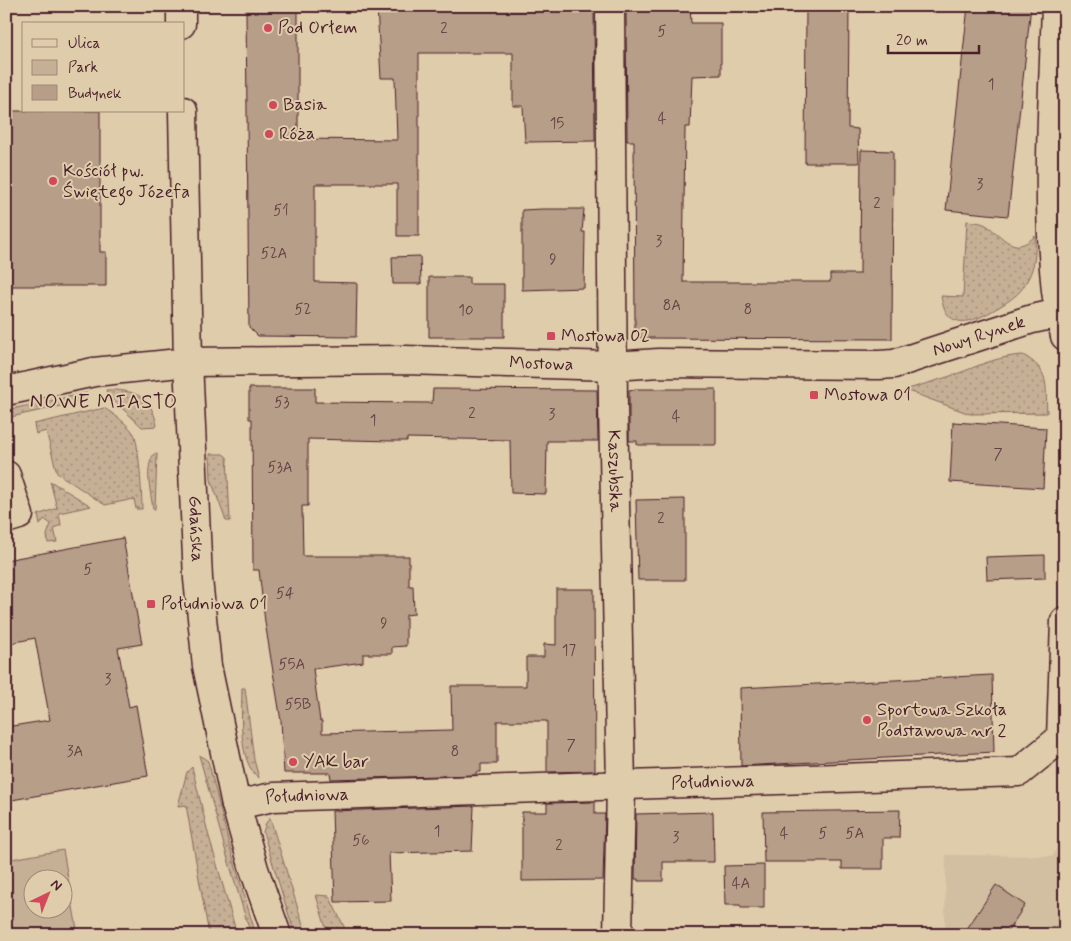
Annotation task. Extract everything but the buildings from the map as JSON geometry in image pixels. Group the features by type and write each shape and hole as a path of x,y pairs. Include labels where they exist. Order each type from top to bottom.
{"street":[{"path":"181,6 181,22"},
{"name":"Kaszubska","path":"610,6 621,785 618,935"},
{"path":"1056,6 1050,156 1051,222 1057,293 1063,320"},
{"name":"Gdańska","path":"183,112 188,362 198,579 207,666 236,805 254,869 277,935"},
{"name":"Nowy Rynek","path":"894,364 1032,319 1063,320"},
{"name":"Mostowa","path":"6,391 94,372 188,362 405,360 614,366 659,363 894,364"},
{"path":"6,475 19,515 6,519"},
{"name":"Południowa","path":"236,805 273,797 1019,772 1060,738 1065,621"}],"shaded area":[{"path":"1065,829 1065,935 945,935 946,855 1053,856"}],"green space":[{"path":"967,221 986,225 1009,243 1015,245 1028,242 1035,236 1035,249 1031,272 1023,288 1007,302 990,312 981,317 964,321 956,320 949,316 944,308 941,296 963,297"},
{"path":"1023,355 1038,367 1045,380 1047,413 970,414 905,390 955,375 992,361"},
{"path":"106,390 125,391 140,396 151,408 157,426 142,427 108,395"},
{"path":"87,393 87,397 79,402 6,418 11,409"},
{"path":"104,408 124,423 136,439 142,509 136,509 134,499 105,505 57,473 46,431 36,434 34,424"},
{"path":"154,454 157,454 155,509 153,509 149,466"},
{"path":"210,454 223,454 227,457 230,521 226,521 211,480"},
{"path":"50,481 91,506 59,513 61,525 54,528 57,542 48,543 47,535 51,524 44,519 40,525 38,515 57,508"},
{"path":"242,688 245,688 254,760 259,778 252,770 244,749 242,736"},
{"path":"199,755 208,761 229,844 256,935 251,935"},
{"path":"192,767 208,833 237,935 209,935 186,805 178,806 187,772"},
{"path":"270,818 306,935 295,935 263,832"},
{"path":"63,850 66,868 22,868 22,918 72,918 72,901 78,935 6,935 6,860"},
{"path":"316,895 329,896 348,935 328,935"}],"place":[{"name":"Pod Orłem","path":"268,28"},
{"name":"Basia","path":"273,105"},
{"name":"Róża","path":"269,134"},
{"name":"Kościół pw. Świętego Józefa","path":"53,181"},
{"name":"Mostowa 02","path":"551,336"},
{"name":"Mostowa 01","path":"814,395"},
{"name":"Południowa 01","path":"151,604"},
{"name":"Sportowa Szkoła Podstawowa nr 2","path":"867,720"},
{"name":"YAK bar","path":"293,762"}],"district":[{"name":"NOWE MIASTO","path":"104,402"}]}
